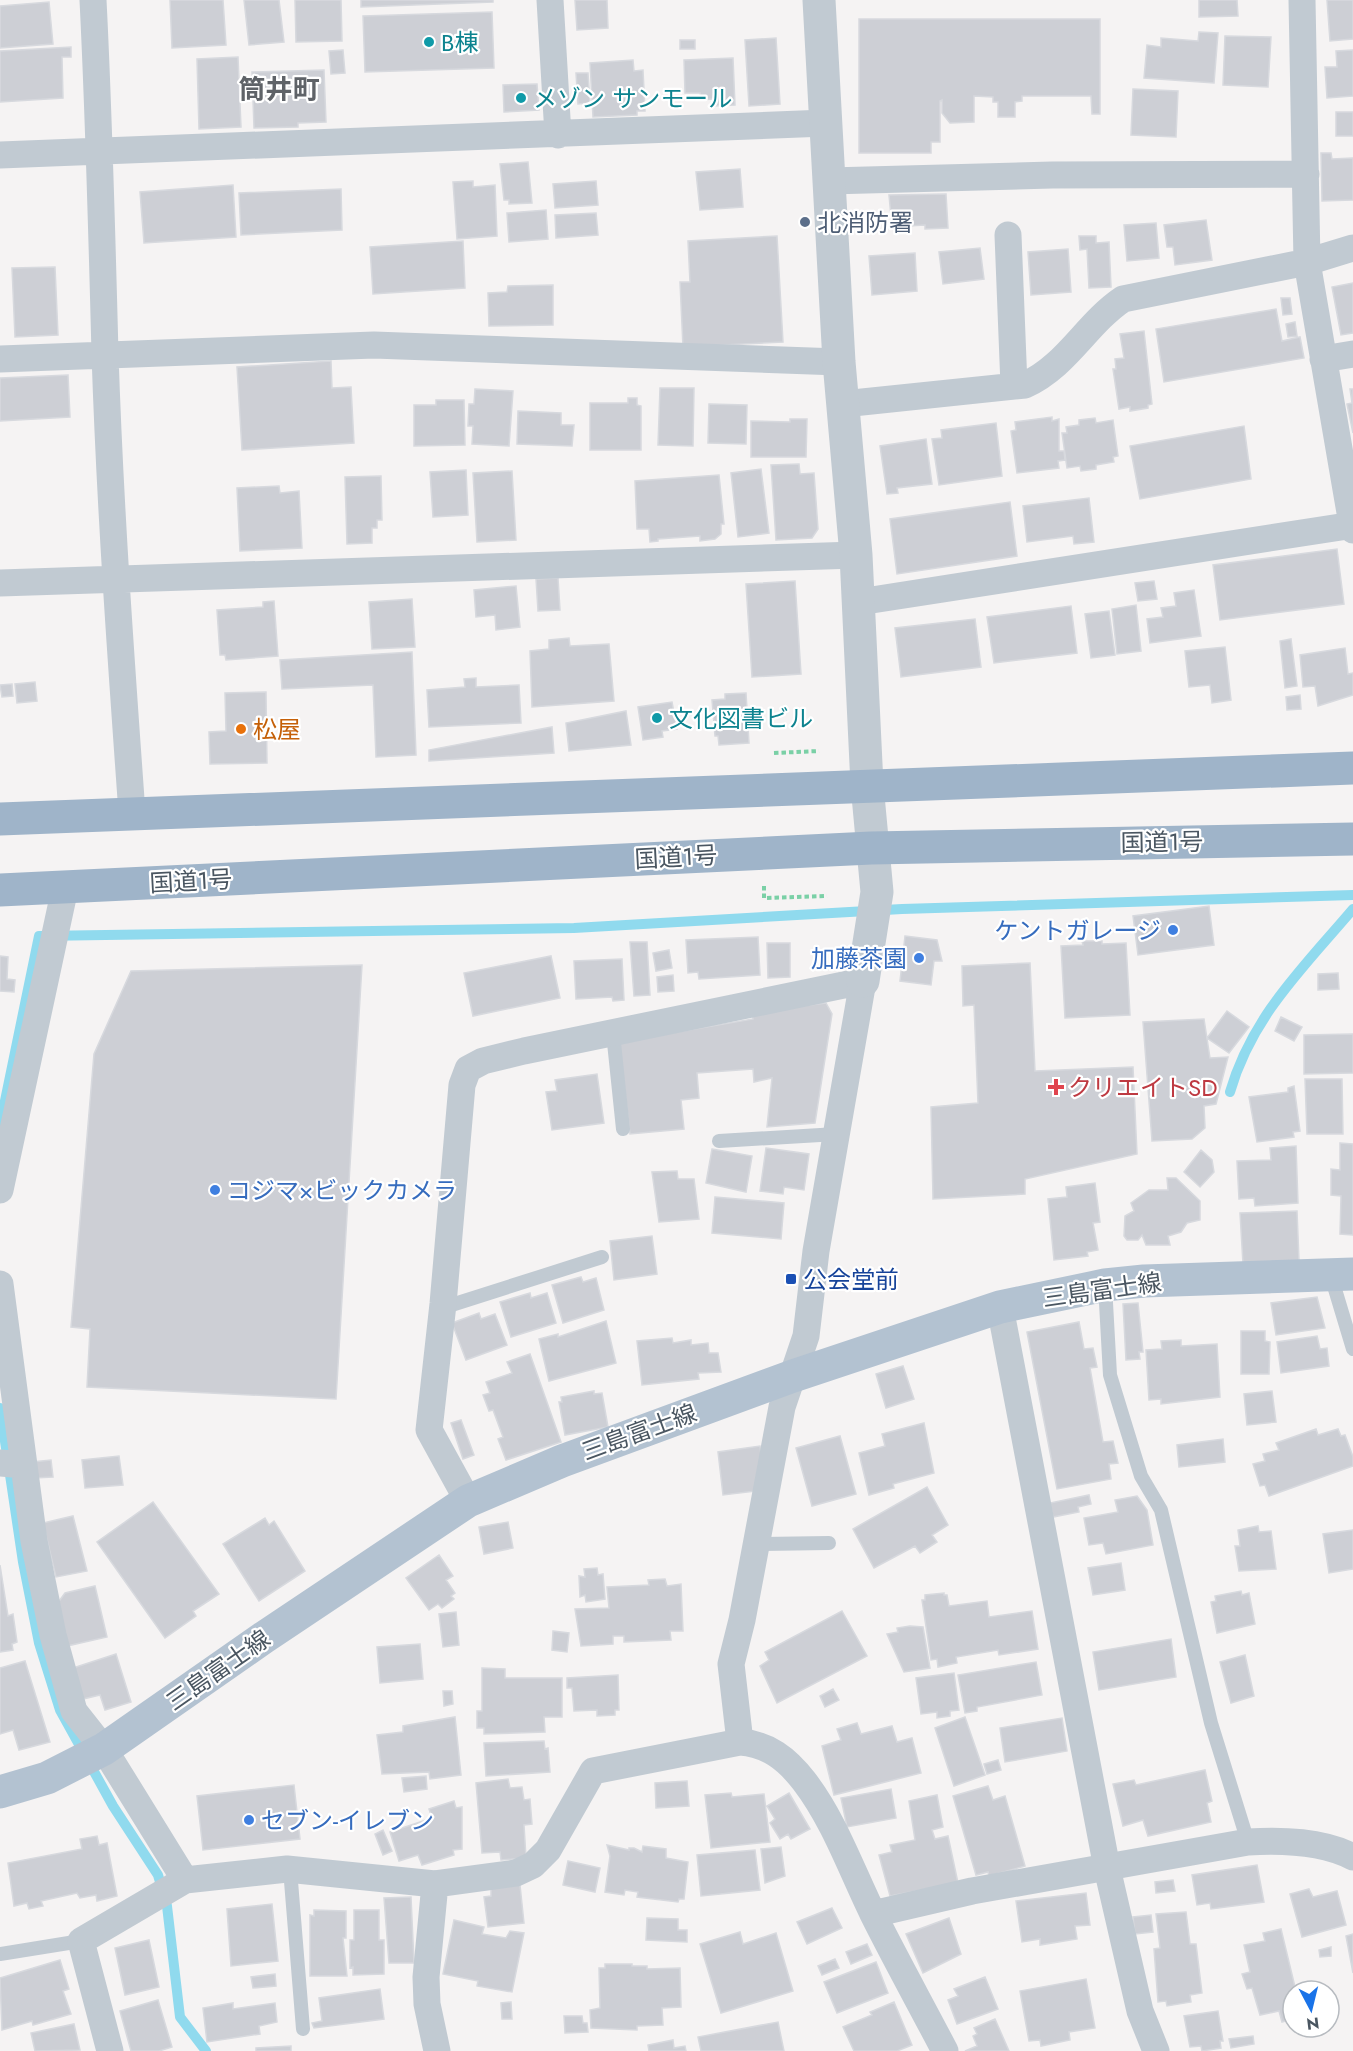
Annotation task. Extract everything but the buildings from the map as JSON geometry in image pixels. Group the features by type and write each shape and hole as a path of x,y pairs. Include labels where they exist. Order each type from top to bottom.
{"highway":[{"path":"0,819 1353,768"},
{"name":"国道1号","path":"0,890 871,848 1353,839"}],"main road":[{"name":"三島富士線","path":"0,1791 47,1778 104,1749 263,1638 468,1501 562,1461 793,1376 1000,1307 1105,1284 1342,1275"}],"street":[{"path":"93,0 101,153 105,355 116,579 132,813"},
{"path":"550,0 558,135"},
{"path":"740,1742 731,1664 757,1544 782,1407 806,1336 816,1251 877,892 871,848 867,785 856,555 839,362 819,0"},
{"path":"859,602 1353,527 1307,262 1302,0"},
{"path":"0,155 101,153 826,123"},
{"path":"829,181 1040,175 1306,174"},
{"path":"1008,236 1014,386"},
{"path":"843,404 1025,385 1042,378 1060,364 1106,311 1123,299 1307,262 1353,248"},
{"path":"0,359 374,345 839,362"},
{"path":"1323,359 1353,354"},
{"path":"0,583 856,555"},
{"path":"0,1190 65,888"},
{"path":"468,1501 429,1430 462,1085 468,1069 483,1061 513,1053 863,981"},
{"path":"0,1284 12,1464 34,1541 53,1635 74,1711 104,1749 185,1880"},
{"path":"1000,1307 1107,1868 1140,2011 1156,2051"},
{"path":"110,2051 81,1941 185,1880 222,1874 290,1869 435,1884 516,1873 533,1865 548,1850 593,1771 740,1742 758,1743 781,1757 804,1780 833,1828 873,1914 945,2051"},
{"path":"873,1914 972,1892 1248,1842 1273,1841 1334,1847 1353,1857"},
{"path":"435,1884 426,1977 426,2004 437,2051"}],"lane":[{"path":"613,1033 623,1130"},
{"path":"719,1141 837,1134"},
{"path":"442,1308 602,1257"},
{"path":"1342,1275 1353,1348"},
{"path":"1105,1284 1110,1375 1141,1476 1161,1510 1211,1723 1248,1842"},
{"path":"757,1544 829,1543"},
{"path":"290,1869 303,2029"},
{"path":"0,1954 81,1941"}],"path":[{"path":"768,754 819,751"},
{"path":"764,898 827,896"}],"waterway":[{"path":"0,1125 39,936 574,928 902,909 1353,895"},
{"path":"1230,1092 1251,1040 1265,1016 1298,973 1353,909"},
{"path":"0,1408 23,1562 39,1643 60,1710 113,1806 158,1875 167,1906 180,2017 206,2051"}],"place":[{"name":"B棟","path":"429,42"},
{"name":"メゾン サンモール","path":"521,98"},
{"name":"北消防署","path":"805,222"},
{"name":"文化図書ビル","path":"657,718"},
{"name":"松屋","path":"241,729"},
{"name":"ケントガレージ","path":"1173,930"},
{"name":"加藤茶園","path":"919,958"},
{"name":"クリエイトSD","path":"1056,1087"},
{"name":"コジマ×ビックカメラ","path":"215,1190"},
{"name":"公会堂前","path":"791,1279"},
{"name":"セブン-イレブン","path":"249,1820"}],"district":[{"name":"筒井町","path":"279,89"}]}
